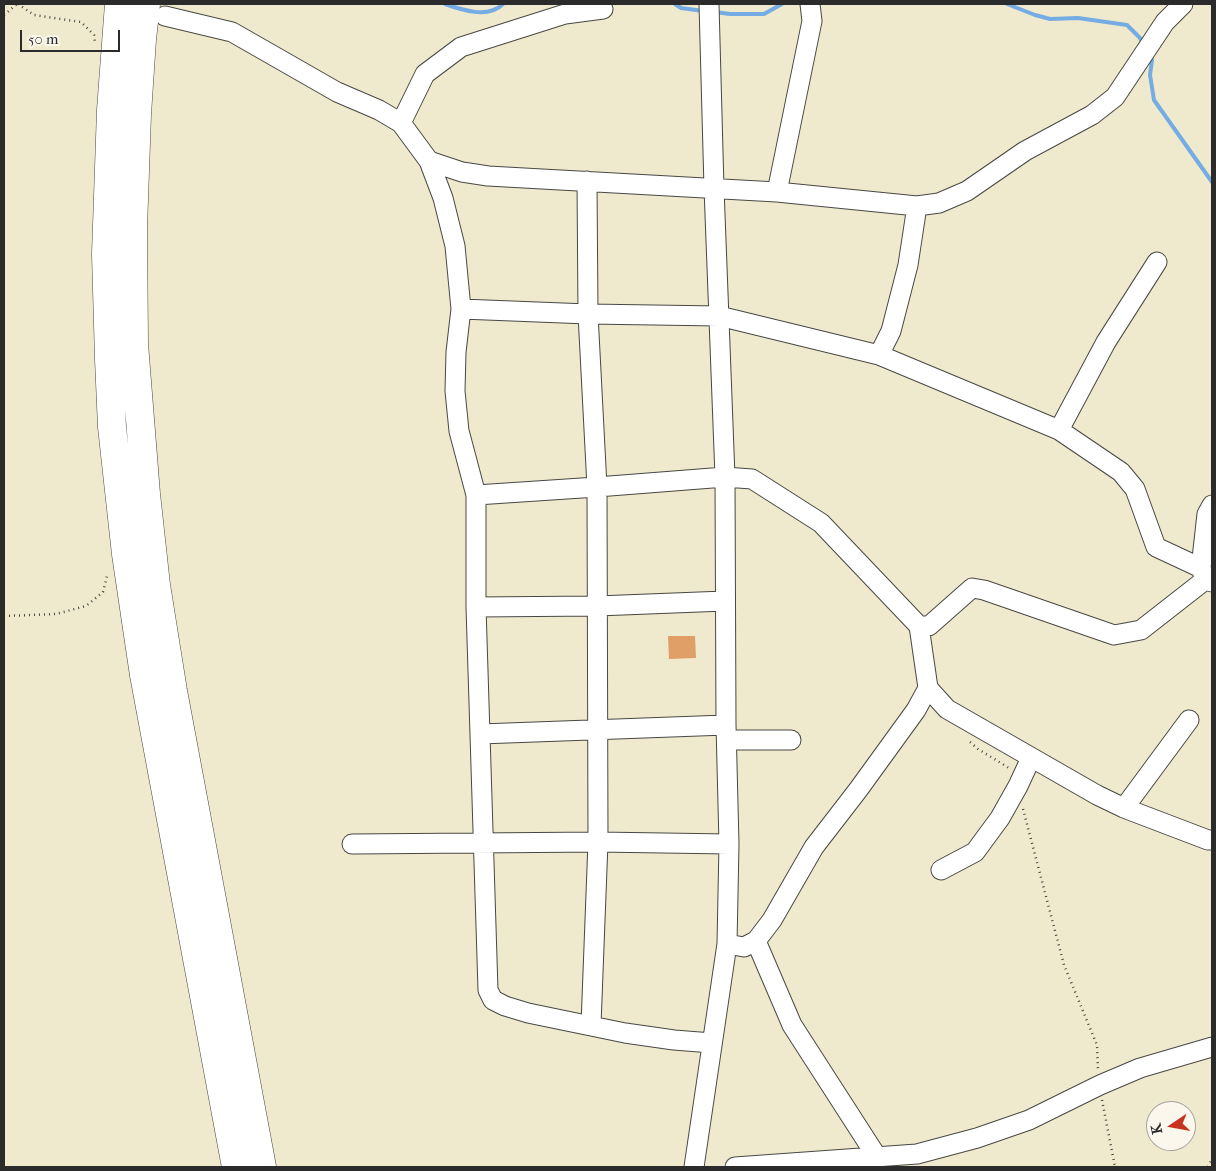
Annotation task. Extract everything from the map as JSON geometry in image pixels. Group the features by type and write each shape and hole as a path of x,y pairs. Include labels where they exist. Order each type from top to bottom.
{"highway":[{"path":"119,4 109,139 106,254 108,350 114,445 126,554 144,676 236,1167"},
{"path":"155,10 142,39 138,104 133,228 134,344 138,414 156,585 173,691 262,1167"}],"street":[{"path":"694,1167 727,944 729,844 726,732 725,477 709,4"},
{"path":"429,161 462,172 488,176 777,192 917,206 939,203 967,191 1025,151 1092,115 1115,97 1165,22 1183,4"},
{"path":"400,123 425,74 460,47 564,14 604,9"},
{"path":"155,10 232,32 337,92 380,110 400,123 429,161 444,198 455,246 461,309 456,352 455,392 459,432 476,494 476,607 483,843 488,990 493,1000 528,1013 635,1034 712,1044"},
{"path":"777,192 811,13"},
{"path":"587,181 588,314 597,487 598,842 590,1025"},
{"path":"879,355 891,331 908,265 917,206"},
{"path":"1059,430 1106,342 1157,262"},
{"path":"461,309 588,314 719,316 879,355 1059,430 1121,472 1135,489 1156,547 1206,577"},
{"path":"476,494 725,477 752,479 822,523 919,626 928,688 947,709 1097,795 1124,808 1212,840"},
{"path":"919,626 929,626 972,588 984,590 1114,635 1141,630 1206,577 1207,514 1212,505"},
{"path":"476,607 597,606 725,601"},
{"path":"727,944 744,947 756,941 772,920 814,847 916,710 928,688"},
{"path":"1124,808 1189,720"},
{"path":"480,734 597,730 726,732 791,740"},
{"path":"941,870 975,852 1000,818 1031,758"},
{"path":"352,844 598,842 729,844"},
{"path":"756,941 792,1024 878,1157"},
{"path":"735,1167 917,1154 977,1138 1029,1120 1100,1085 1140,1068 1212,1047"}],"path":[{"path":"4,14 17,4"},
{"path":"4,616 56,614 86,606 103,592 107,576"},
{"path":"965,737 978,749 1015,772 1064,965 1097,1045 1100,1085 1115,1167"},
{"path":"1208,1167 1212,1158"}],"building":[{"path":"668,636 695,636 696,658 669,659"}],"waterway":[{"path":"445,4 475,12 490,11 497,9 503,4"},
{"path":"675,4 681,8 703,11"},
{"path":"715,12 764,14 782,4"},
{"path":"1007,4 1050,19 1078,18 1127,25 1140,38 1143,44"},
{"path":"1150,56 1152,60 1150,75 1154,100 1212,182"}]}
